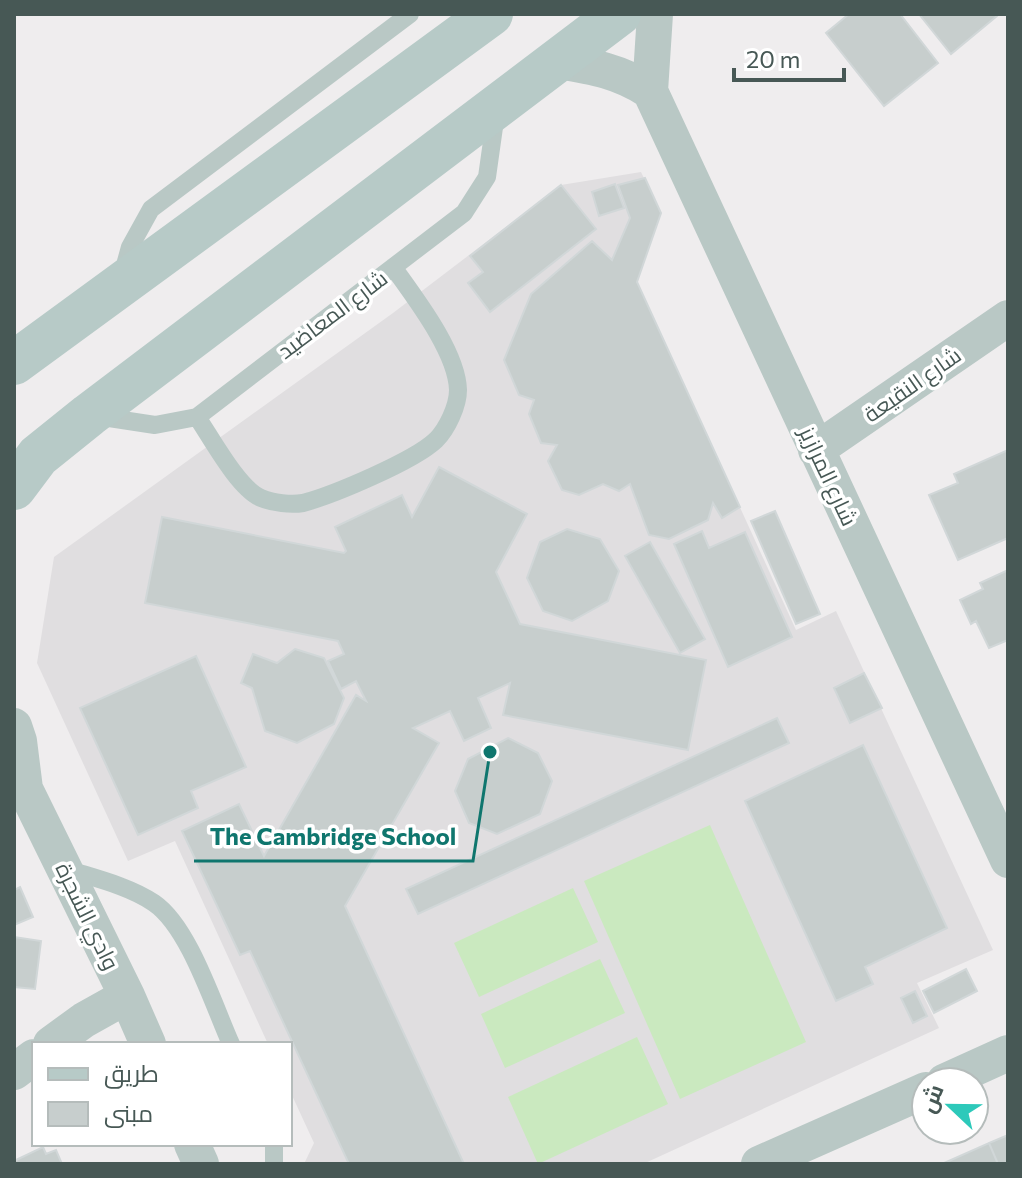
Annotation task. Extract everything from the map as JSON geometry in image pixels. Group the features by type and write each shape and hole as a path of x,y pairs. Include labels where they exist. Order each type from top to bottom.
{"street":[{"path":"14,363 491,14"},
{"path":"14,488 38,456 89,415 619,14"},
{"name":"شارع المرازيز","path":"655,14 650,91 1008,860"},
{"path":"557,61 605,69 628,77 650,91"},
{"name":"شارع النقيعة","path":"816,450 1008,318"},
{"name":"وادي الشجرة","path":"14,726 19,741 20,782 147,1042"},
{"path":"54,1042 84,1020 127,996"},
{"path":"979,1066 1008,1053"},
{"path":"14,1072 32,1058"},
{"path":"759,1164 910,1097"}],"lane":[{"path":"120,285 130,247 151,209 410,14"},
{"name":"شارع المعاضيد","path":"89,415 155,425 197,417 464,213 487,177 496,108"},
{"path":"197,417 244,485 259,498 277,502 301,503 417,455 438,438 450,418 458,394 456,372 429,319 393,267"},
{"path":"64,868 154,903 181,930 230,1042"}],"shaded area":[{"path":"641,172 661,213 637,282 796,630 836,611 993,950 917,983 939,1028 643,1164 304,1164 314,1143 292,1095 292,1042 267,1042 175,841 128,861 37,663 54,557 393,313 561,185"}],"green space":[{"path":"710,825 806,1042 680,1099 584,881"},
{"path":"573,888 598,942 479,997 454,943"},
{"path":"600,959 625,1013 505,1068 481,1014"},
{"path":"637,1037 668,1104 538,1164 508,1097"}],"building":[{"path":"849,14 900,14 938,63 884,106 826,33"},
{"path":"919,14 996,14 997,16 951,54"},
{"path":"645,178 661,213 637,282 740,507 722,518 713,503 708,520 669,539 649,535 630,484 619,491 603,484 579,495 562,490 548,461 557,445 541,443 529,414 534,400 519,395 504,360 531,294 592,241 612,260 630,218 618,185"},
{"path":"615,184 624,208 599,216 592,192"},
{"path":"561,185 596,229 490,312 468,283 483,272 470,256"},
{"path":"1008,450 1008,538 958,560 929,495 958,483 954,474"},
{"path":"439,467 527,514 496,572 520,624 706,660 688,750 503,715 510,683 478,698 491,728 464,741 450,711 413,728 439,743 345,906 464,1164 349,1164 250,951 240,955 182,831 239,804 264,856 356,695 366,701 356,681 341,689 328,661 344,654 338,641 145,603 162,517 344,553 346,551 335,527 402,495 412,517"},
{"path":"775,511 820,614 796,624 751,521"},
{"path":"567,529 600,539 619,571 608,601 572,621 543,611 527,578 540,542"},
{"path":"702,531 709,548 745,532 792,637 728,667 674,544"},
{"path":"650,542 705,639 680,653 625,556"},
{"path":"1008,570 1008,640 989,648 976,621 971,624 960,600 983,589 980,583"},
{"path":"295,649 324,658 344,698 334,724 297,743 265,731 252,688 241,683 253,654 277,663"},
{"path":"196,656 246,767 191,791 198,808 138,835 80,708"},
{"path":"864,673 882,708 850,723 834,688"},
{"path":"777,718 789,743 418,914 406,889"},
{"path":"508,738 538,753 552,781 540,814 497,834 469,823 455,791 468,759"},
{"path":"863,745 947,928 865,967 873,984 836,1001 745,801"},
{"path":"20,887 33,917 14,925 14,890"},
{"path":"14,937 41,941 35,989 14,987"},
{"path":"966,969 977,991 934,1013 923,991"},
{"path":"915,991 927,1016 913,1023 901,998"},
{"path":"1008,1135 1008,1164 998,1164 990,1143"},
{"path":"990,1145 998,1164 942,1164"},
{"path":"43,1147 46,1154 56,1150 62,1164 14,1164 14,1161"}],"place":[{"name":"The Cambridge School","path":"490,752"}]}
